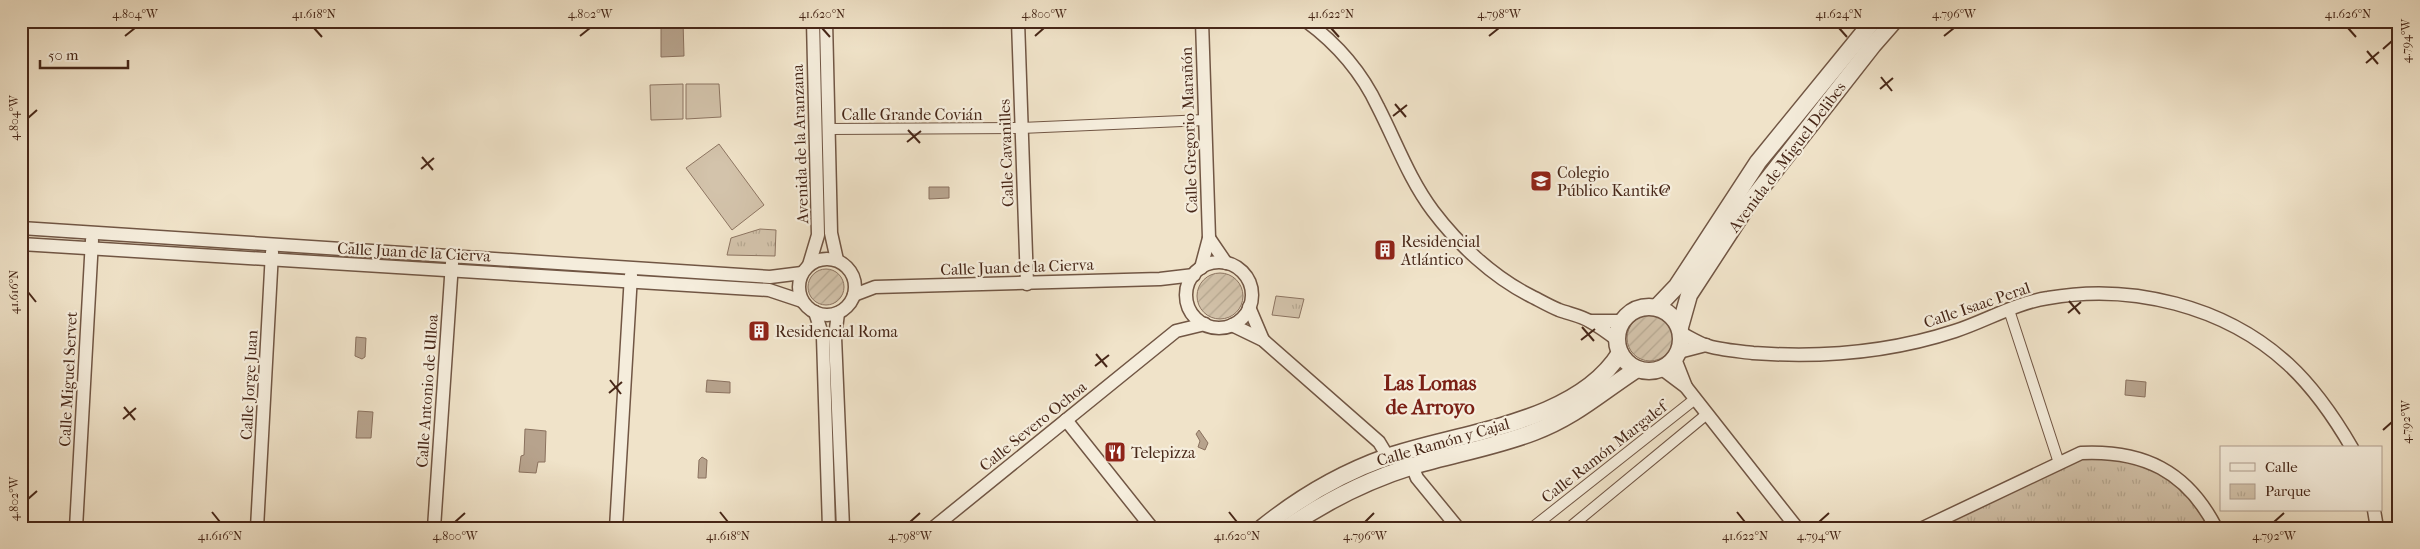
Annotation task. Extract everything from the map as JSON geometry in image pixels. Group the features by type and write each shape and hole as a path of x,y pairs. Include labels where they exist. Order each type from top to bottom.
{"street":[{"name":"Avenida de la Aranzana","path":"806,269 818,235 813,21"},
{"name":"Avenida de la Aranzana","path":"826,21 832,245 837,260"},
{"name":"Calle Cavanilles","path":"1018,21 1026,284"},
{"name":"Calle Gregorio Marañón","path":"1197,271 1209,238 1202,21"},
{"path":"1306,21 1330,40 1348,60 1362,80 1378,106 1403,163 1419,191 1456,239 1492,272 1527,294 1559,310 1590,321 1622,322"},
{"name":"Avenida de Miguel Delibes","path":"1657,307 1676,286 1758,162 1873,21"},
{"name":"Avenida de Miguel Delibes","path":"1680,330 1689,295 1747,206 1873,45 1894,21"},
{"name":"Calle Grande Covián","path":"829,129 1021,128 1205,120"},
{"name":"Calle Juan de la Cierva","path":"21,228 770,277 806,269"},
{"name":"Calle Miguel Servet","path":"76,528 93,233"},
{"path":"1209,238 1226,263"},
{"name":"Calle Juan de la Cierva","path":"21,244 769,290 802,301"},
{"name":"Calle Jorge Juan","path":"257,528 272,244"},
{"name":"Calle Antonio de Ulloa","path":"434,528 452,256"},
{"path":"827,258 837,260 848,268 854,279 854,295 848,306 838,313 826,315 815,312 802,301 799,292 806,269 827,258"},
{"path":"1250,307 1245,315 1232,325 1223,328 1205,324 1198,320 1189,306 1187,291 1197,271 1208,264 1226,263 1235,266 1248,280 1251,289 1250,307 1263,340"},
{"path":"616,528 631,267"},
{"name":"Calle Juan de la Cierva","path":"854,295 875,287 1160,279 1197,271"},
{"name":"Calle Juan de la Cierva","path":"854,279 875,287"},
{"name":"Calle Juan de la Cierva","path":"1160,279 1187,291"},
{"name":"Calle Isaac Peral","path":"1677,355 1706,346 1775,354 1832,354 1881,348 1925,340 2047,298 2121,294 2155,299 2200,311 2242,331 2288,364 2315,392 2337,422 2351,446"},
{"name":"Calle Severo Ochoa","path":"933,528 1176,331 1189,306"},
{"path":"1618,346 1622,322 1636,309 1646,306 1657,307 1667,312 1680,330 1677,355 1686,387"},
{"path":"2009,310 2059,463"},
{"path":"815,312 823,337 829,528"},
{"path":"838,313 835,337 843,528"},
{"path":"1590,321 1618,346 1628,364 1637,369 1650,372 1662,369 1677,355"},
{"name":"Calle Severo Ochoa","path":"1176,331 1205,324"},
{"path":"1232,325 1263,340 1379,442 1388,457"},
{"name":"Calle Isaac Peral","path":"1680,330 1706,346"},
{"name":"Calle Ramón y Cajal","path":"1262,528 1306,496 1352,471 1388,457 1525,418 1554,406 1578,393 1605,373 1618,346"},
{"name":"Calle Ramón y Cajal","path":"1288,528 1312,510 1364,484 1412,466 1532,432 1558,421 1587,406 1637,369"},
{"path":"1662,369 1686,387 1798,528"},
{"name":"Calle Ramón Margalef","path":"1532,528 1695,399"},
{"name":"Calle Ramón Margalef","path":"1569,528 1707,414"},
{"path":"1066,420 1152,528"},
{"path":"1923,528 2081,453 2108,452 2153,462 2175,477 2192,494 2216,528"},
{"path":"1412,466 1423,486 1458,528"},
{"path":"2374,512 2377,528"}],"green space":[{"path":"683,84 683,119 651,120 650,85"},
{"path":"686,84 719,84 721,117 686,119"},
{"path":"719,144 764,205 732,230 686,168"},
{"path":"760,229 776,230 775,256 727,255 731,238"},
{"path":"826,269 833,270 839,274 843,280 843,294 839,300 833,304 826,305 819,304 813,300 809,294 808,287 809,280 813,274 819,270"},
{"path":"1215,273 1225,273 1239,283 1243,296 1239,309 1233,315 1225,319 1215,319 1201,309 1197,301 1197,291 1207,277"},
{"path":"1276,296 1304,299 1299,318 1272,315"},
{"path":"1650,315 1663,319 1669,325 1673,338 1669,351 1663,357 1650,361 1637,357 1631,351 1627,338 1631,325 1637,319"},
{"path":"2103,457 2150,466 2187,494 2212,528 1928,528 2081,459"}],"shaded area":[{"path":"661,21 683,21 684,56 661,57"},
{"path":"929,187 949,187 949,198 929,199"},
{"path":"356,337 366,338 365,357 362,359 355,356"},
{"path":"707,380 730,382 730,393 706,392"},
{"path":"2126,380 2146,382 2145,397 2125,395"},
{"path":"358,411 373,412 371,438 356,438"},
{"path":"525,429 546,431 545,462 538,462 536,473 519,472 521,456 524,455"},
{"path":"1199,430 1208,443 1205,450 1198,447 1200,441 1196,434"},
{"path":"702,457 707,460 706,478 698,478 699,460"}],"place":[{"name":"Colegio Público Kantik@","path":"1541,181"},
{"name":"Residencial Atlántico","path":"1385,250"},
{"name":"Residencial Roma","path":"759,331"},
{"name":"Telepizza","path":"1115,452"}],"district":[{"name":"Las Lomas de Arroyo","path":"1430,395"}]}
